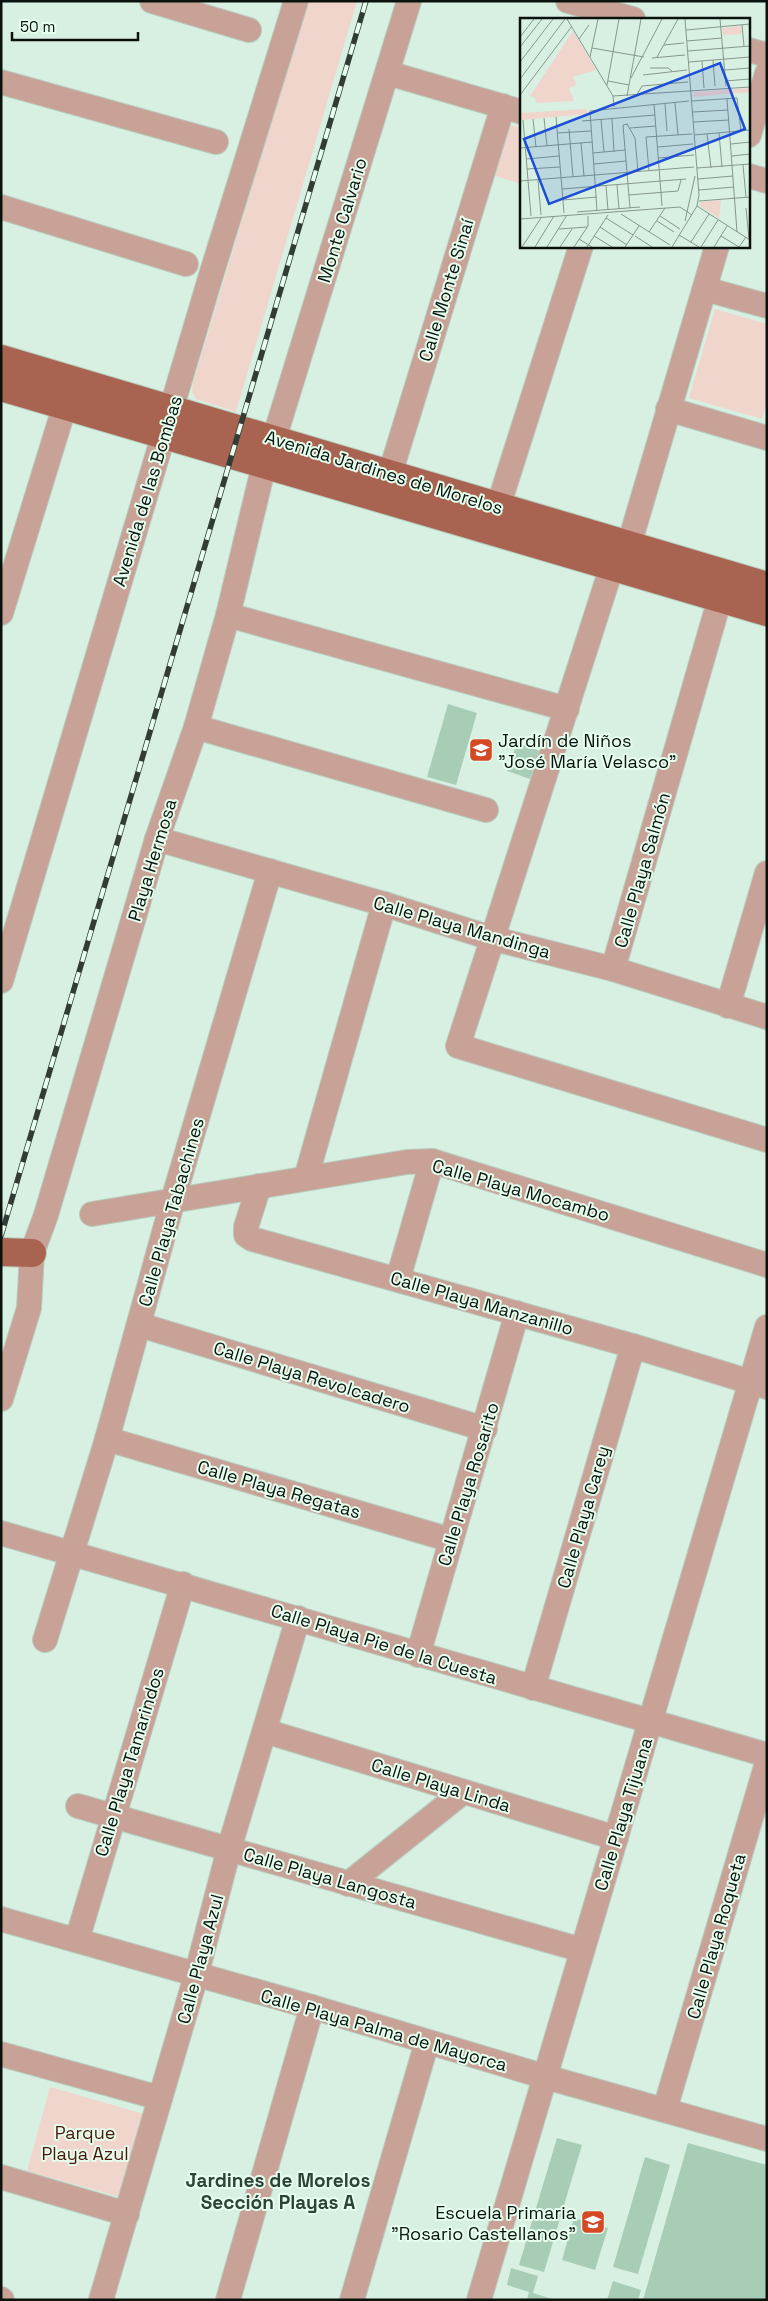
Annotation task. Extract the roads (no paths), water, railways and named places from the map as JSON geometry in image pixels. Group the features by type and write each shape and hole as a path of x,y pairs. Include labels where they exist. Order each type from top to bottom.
{"main road":[{"name":"Avenida Jardines de Morelos","path":"1,359 167,423 264,465 559,537 629,544 767,586"},
{"name":"Avenida Jardines de Morelos","path":"1,388 65,405 274,439 498,507 612,566 767,612"},
{"path":"1,1252 32,1254"}],"street":[{"path":"152,1 200,8 249,30"},
{"name":"Avenida de las Bombas","path":"1,981 167,423 296,1"},
{"name":"Monte Calvario","path":"274,439 409,1"},
{"path":"568,1 629,18"},
{"path":"750,50 767,55"},
{"path":"388,73 512,109"},
{"path":"750,132 767,73"},
{"path":"1,82 216,142"},
{"name":"Calle Monte Sinaí","path":"390,474 512,109"},
{"path":"750,176 767,181"},
{"path":"1,208 186,264"},
{"path":"498,507 579,248"},
{"path":"629,544 716,248"},
{"path":"705,289 767,306"},
{"path":"1,613 65,405"},
{"path":"668,409 767,438"},
{"name":"Playa Hermosa","path":"1,1399 29,1308 32,1254 49,1206 157,840 196,727 228,615 264,465"},
{"path":"612,566 568,708 491,938 458,1046 767,1140"},
{"name":"Calle Playa Salmón","path":"614,969 720,598"},
{"path":"228,615 568,708"},
{"path":"196,727 486,810"},
{"name":"Calle Playa Mandinga","path":"157,840 384,904 491,938 614,969 767,1017"},
{"name":"Calle Playa Tabachines","path":"45,1640 108,1438 174,1200 270,871"},
{"path":"728,1006 767,873"},
{"path":"306,1178 384,904"},
{"path":"398,1279 432,1161"},
{"name":"Calle Playa Mocambo","path":"92,1214 407,1162 432,1161 767,1264"},
{"name":"Calle Playa Manzanillo","path":"259,1186 246,1227 246,1235 252,1239 633,1346 758,1385"},
{"name":"Calle Playa Rosarito","path":"418,1655 517,1314"},
{"name":"Calle Playa Revolcadero","path":"140,1325 485,1429"},
{"name":"Calle Playa Tijuana","path":"479,2300 650,1722 758,1385 767,1327"},
{"name":"Calle Playa Carey","path":"534,1688 633,1346"},
{"name":"Calle Playa Regatas","path":"108,1438 451,1540"},
{"name":"Calle Playa Pie de la Cuesta","path":"1,1533 183,1584 418,1655 767,1755"},
{"name":"Calle Playa Tamarindos","path":"77,1940 183,1584"},
{"name":"Calle Playa Azul","path":"101,2300 196,1976 229,1849 298,1618"},
{"name":"Calle Playa Linda","path":"265,1731 616,1838"},
{"name":"Calle Playa Roqueta","path":"665,2109 767,1763"},
{"path":"348,1884 463,1792"},
{"name":"Calle Playa Langosta","path":"78,1806 582,1950"},
{"name":"Calle Playa Palma de Mayorca","path":"1,1919 767,2139"},
{"path":"228,2300 312,2007"},
{"path":"352,2300 427,2042"},
{"path":"1,2054 160,2098"},
{"path":"1,2177 127,2214"}],"railway":[{"path":"1,1236 366,1"}],"place":[{"name":"Jardín de Niños \"José María Velasco\"","path":"481,750"},
{"name":"Escuela Primaria \"Rosario Castellanos\"","path":"593,2222"}],"district":[{"name":"Jardines de Morelos Sección Playas A","path":"278,2191"}],"park label":[{"name":"Parque Playa Azul","path":"85,2142"}]}
